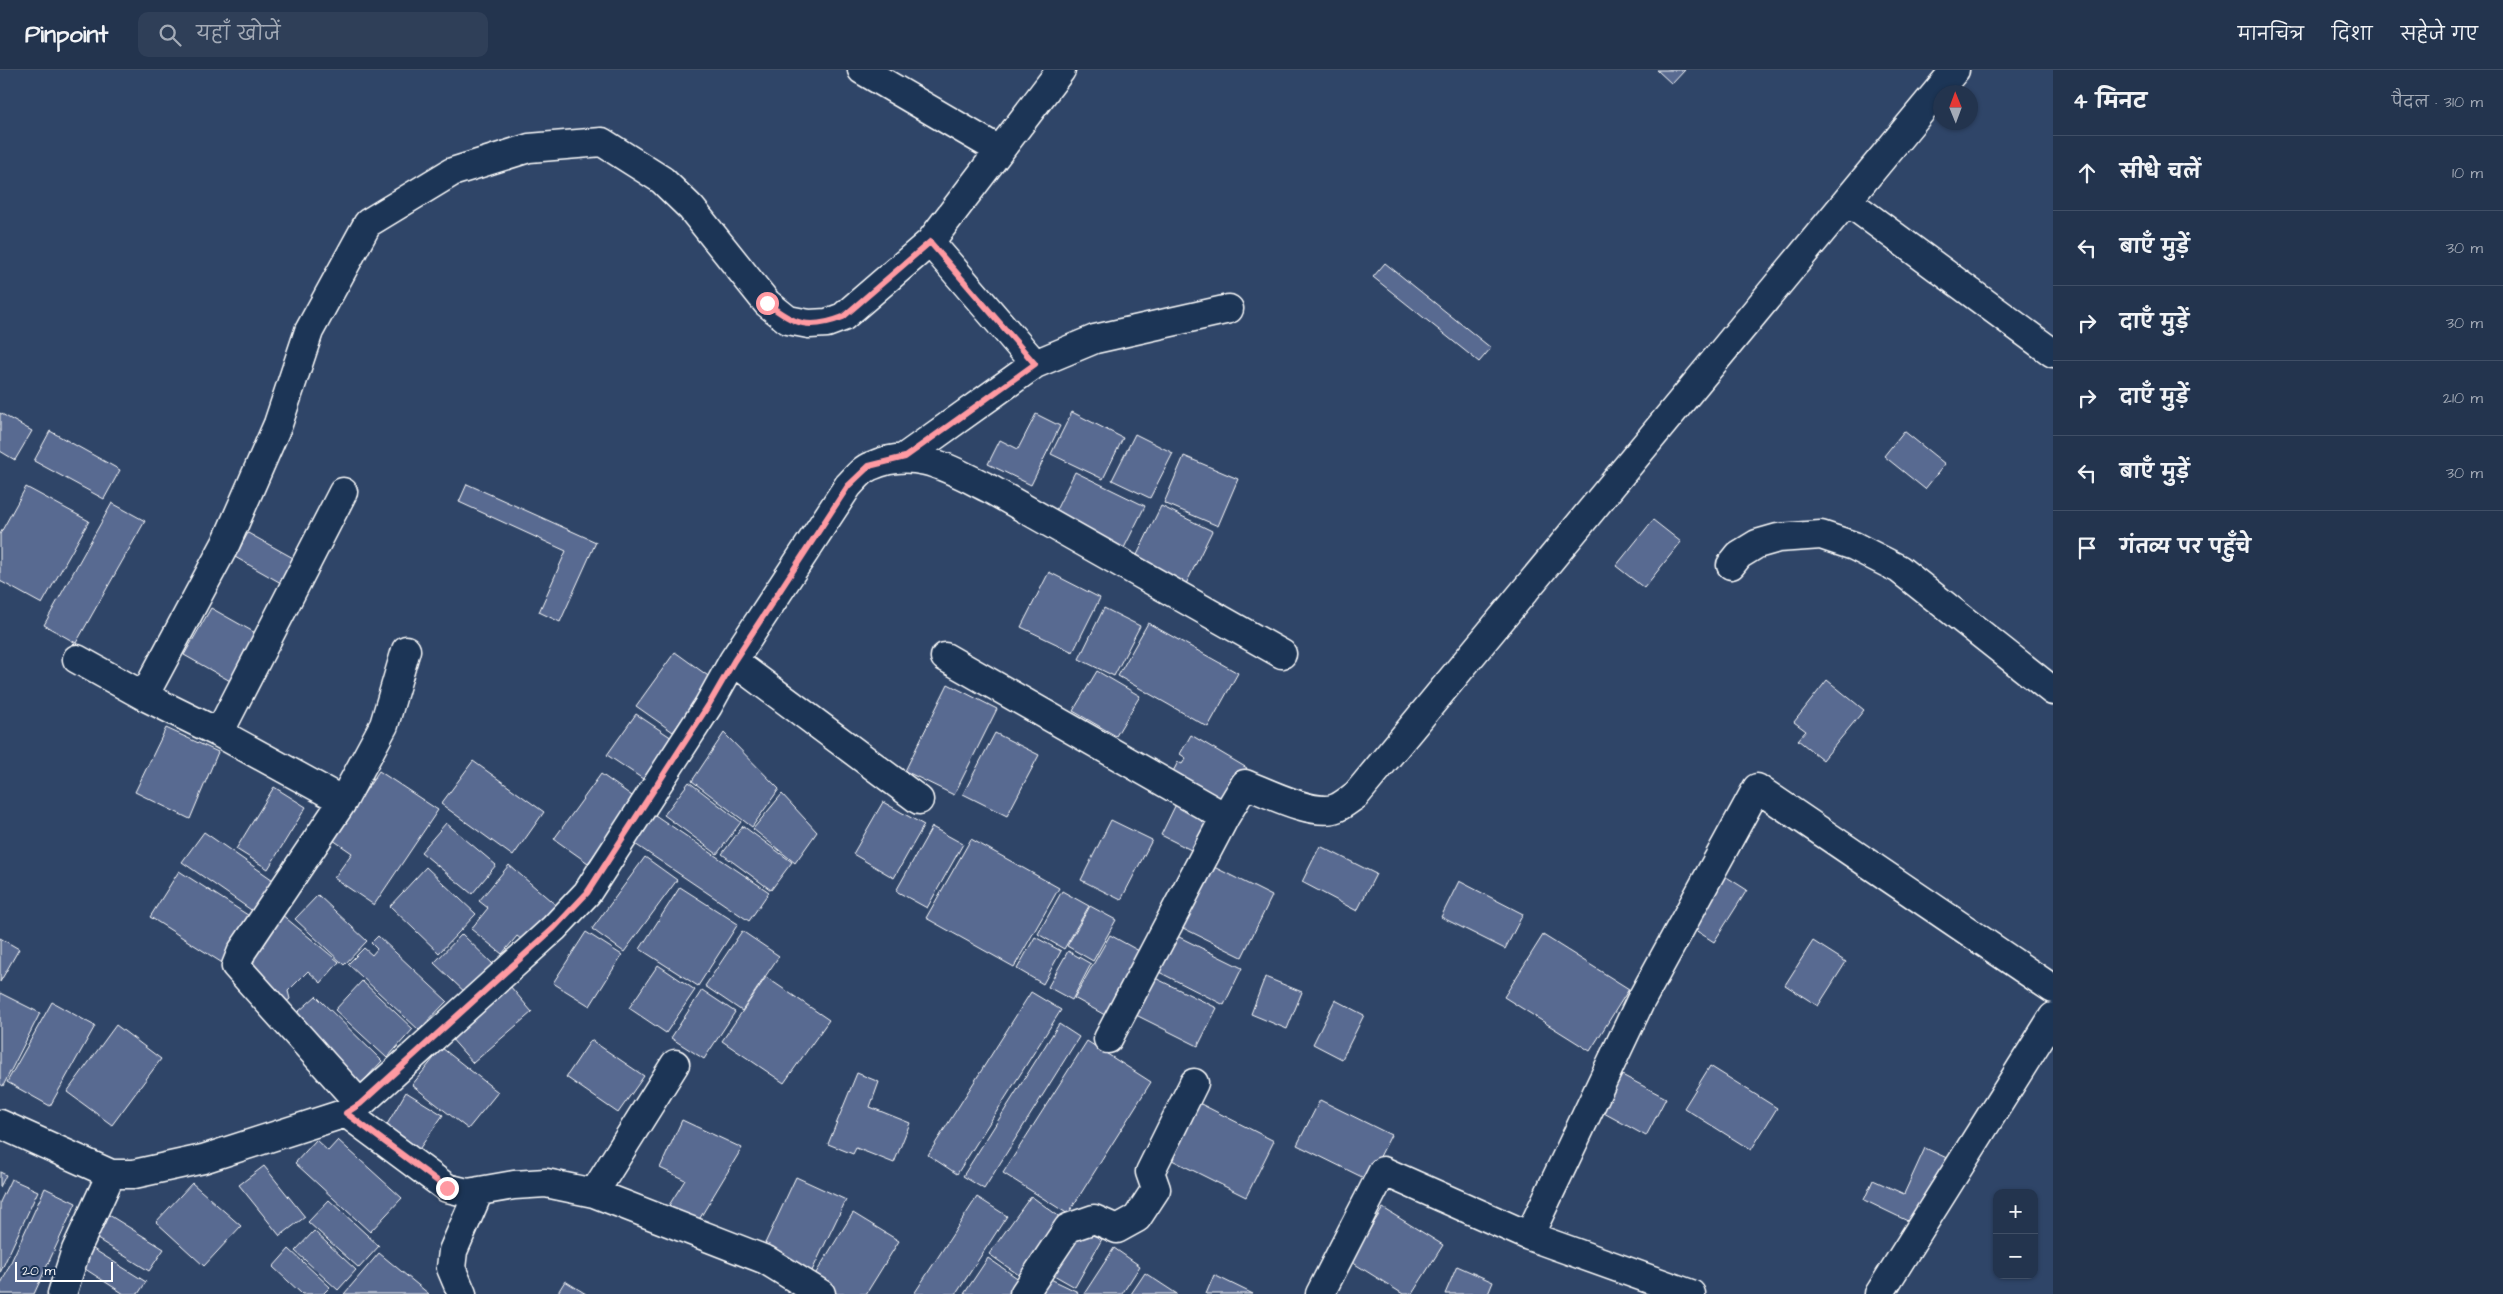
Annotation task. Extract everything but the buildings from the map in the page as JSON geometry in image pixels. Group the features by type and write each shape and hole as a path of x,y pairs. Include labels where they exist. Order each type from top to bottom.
{"street":[{"path":"862,70 999,150"},
{"path":"144,696 226,543 278,424 309,331 368,223 452,172 529,148 602,142 662,180 685,202 767,303 788,320 809,324 827,324 843,317 930,242 1061,70"},
{"path":"1108,1039 1225,817 1245,784 1306,807 1324,810 1336,808 1356,795 1955,70"},
{"path":"1847,201 2053,353"},
{"path":"930,242 1035,364"},
{"path":"0,1124 111,1174 134,1174 203,1159 353,1109 554,928 587,893 848,486 869,466 905,457 1035,364 1095,339 1229,309"},
{"path":"905,457 945,467 990,489 1282,654"},
{"path":"219,733 343,492"},
{"path":"1731,565 1739,555 1757,544 1778,538 1822,535 1854,546 1898,569 2053,691"},
{"path":"406,650 384,725 342,801 242,951 236,966 353,1109 447,1188 468,1193 514,1185 546,1183 594,1193 766,1260 821,1294"},
{"path":"945,657 1225,817"},
{"path":"77,659 144,696 219,733 342,801"},
{"path":"734,661 919,800"},
{"path":"1529,1236 1640,1002 1757,788 2053,989"},
{"path":"1879,1294 2053,1016"},
{"path":"594,1193 676,1064"},
{"path":"1024,1294 1068,1228 1094,1218 1117,1230 1136,1218 1156,1189 1150,1172 1194,1083"},
{"path":"1320,1294 1383,1171 1529,1236 1691,1294"},
{"path":"62,1294 76,1250 111,1174"},
{"path":"462,1294 451,1268 453,1251 479,1191"}],"route":[{"path":"447,1188 346,1113 360,1104 554,928 587,893 848,486 869,466 905,457 1035,364 930,242 843,317 827,324 809,324 788,320 767,303"}]}
